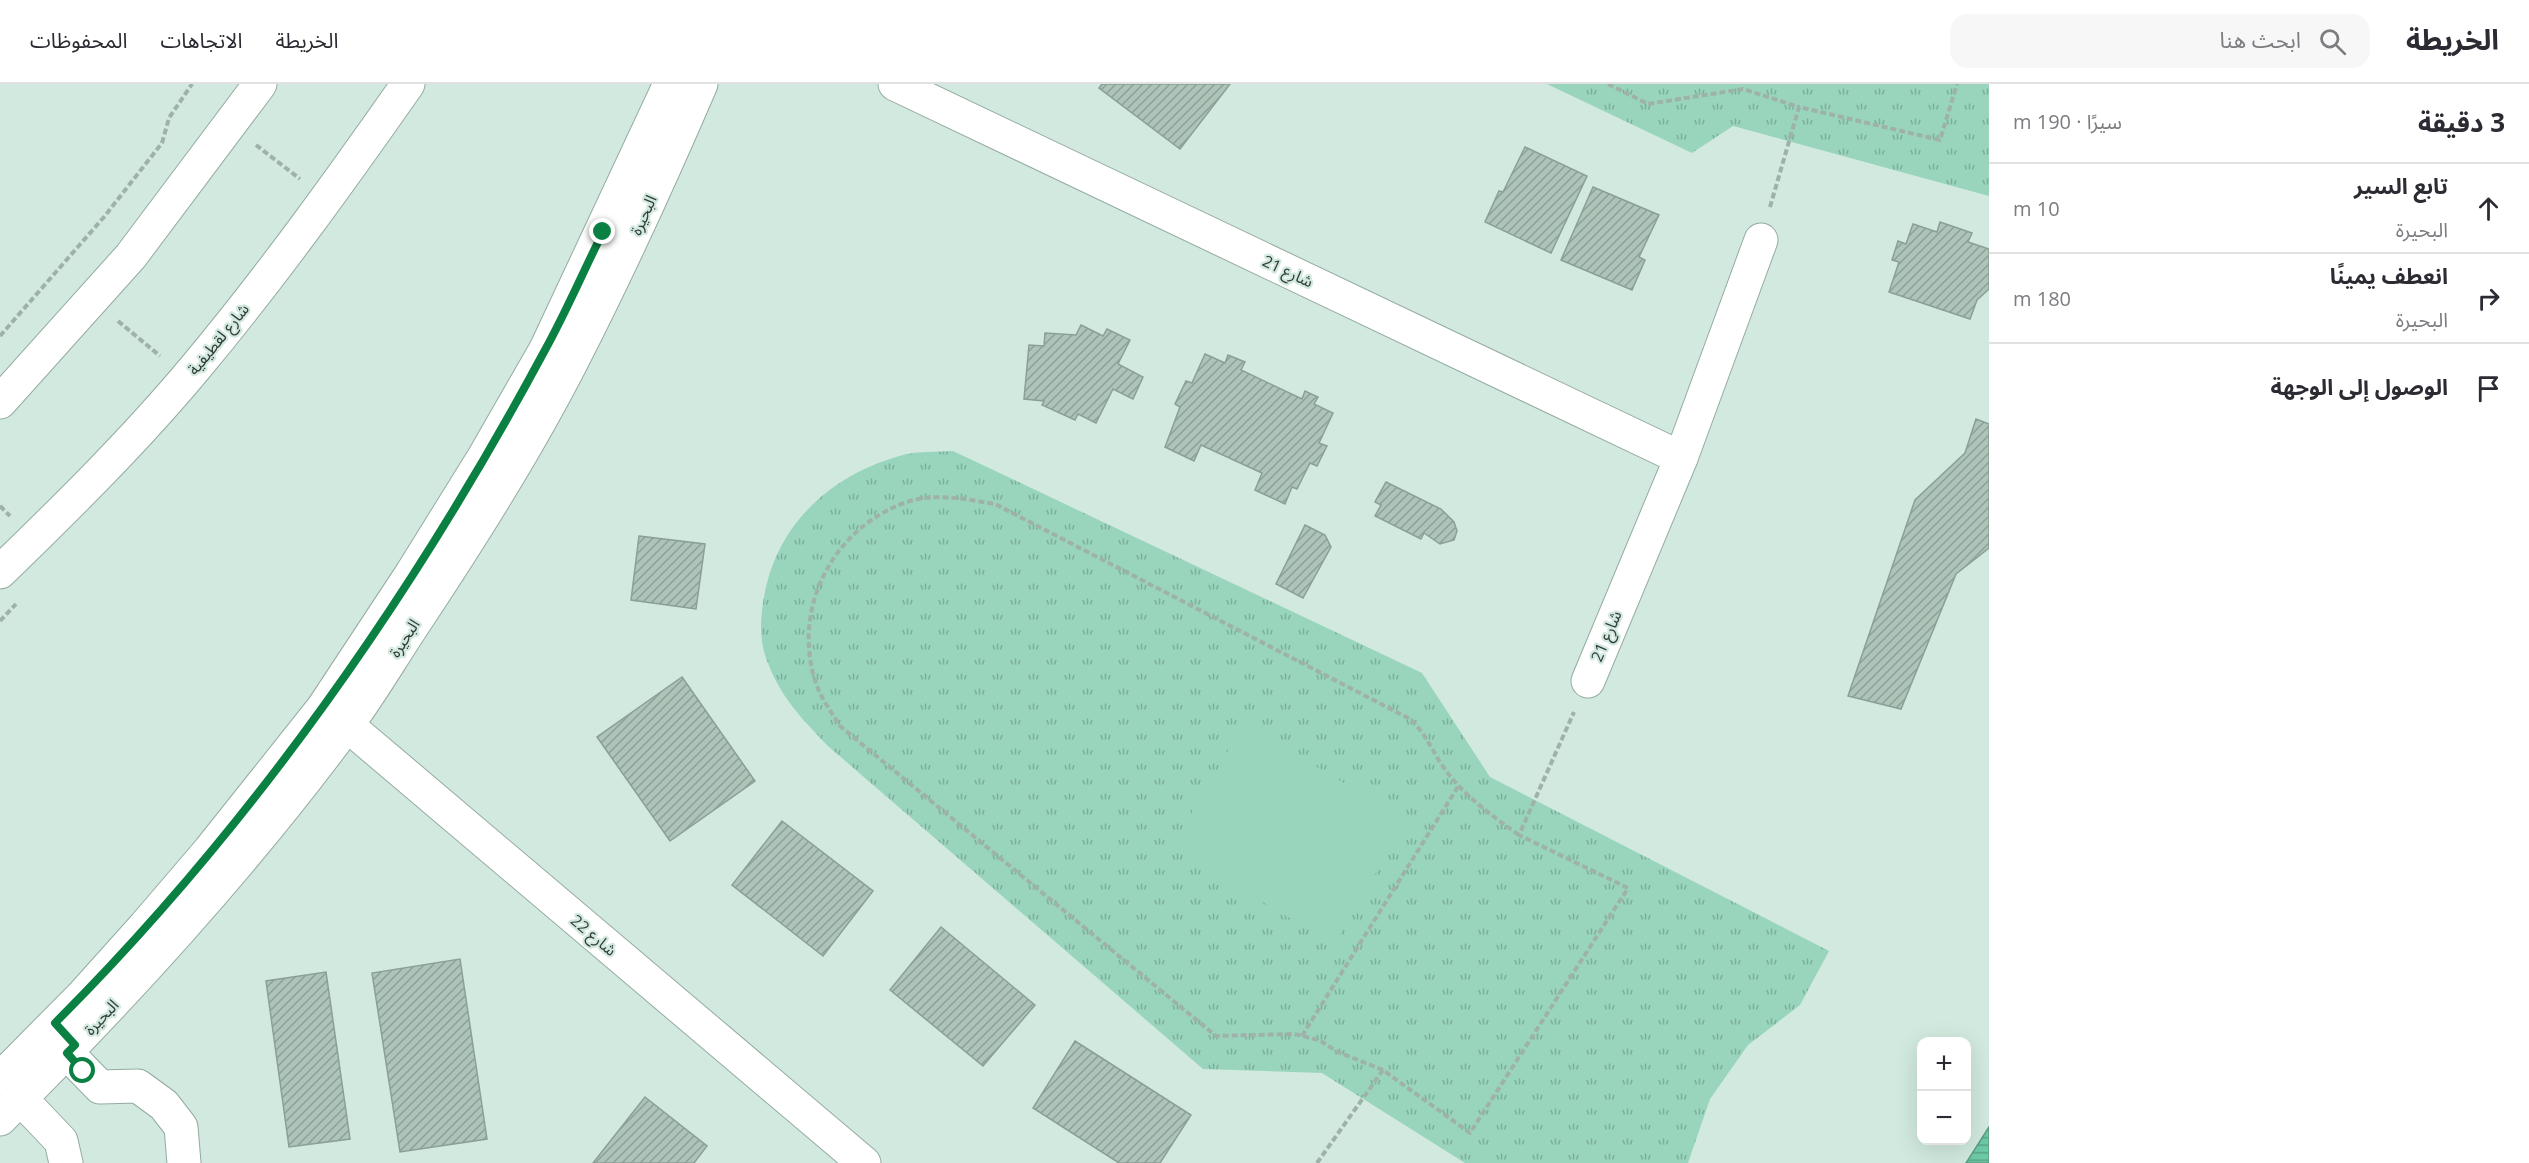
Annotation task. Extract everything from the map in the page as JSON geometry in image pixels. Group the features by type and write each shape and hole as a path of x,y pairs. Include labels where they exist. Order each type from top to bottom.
{"street":[{"path":"0,402 93,301 168,210 260,84"},
{"name":"شارع لقطيفية","path":"0,572 70,504 187,378 305,231 408,84"},
{"name":"البحيرة","path":"7,1099 233,869 335,717 461,550 548,375 603,232 670,84"},
{"name":"البحيرة","path":"548,375 629,245 702,84"},
{"name":"شارع 21","path":"895,84 1681,458"},
{"name":"شارع 21","path":"1588,681 1681,458 1761,240"},
{"name":"شارع 22","path":"335,717 864,1163"},
{"path":"66,1040 100,1087 138,1086 164,1104 181,1127 184,1163"},
{"path":"7,1099 61,1141 66,1163"}],"path":[{"path":"0,336 104,216 162,142 169,118 192,84"},
{"path":"1608,84 1648,104 1744,86 1799,107 1940,140 1957,84"},
{"path":"1761,240 1799,107"},
{"path":"231,126 326,200"},
{"path":"93,301 187,378"},
{"path":"950,496 994,504 1410,719 1424,732 1442,765 1471,800 1519,835 1628,888 1470,1133 1383,1070 1338,1052 1319,1041 1302,1036 1270,1033 1216,1036 840,726 817,687 807,643 813,597 832,556 865,524 905,503 950,496"},
{"path":"1519,835 1588,681"},
{"path":"1302,1036 1459,785"},
{"path":"1317,1163 1383,1070"}],"green space":[{"path":"1547,84 1989,84 1989,196 1733,126 1692,153"},
{"path":"953,451 1422,673 1490,777 1829,951 1800,1005 1748,1045 1710,1099 1688,1163 1465,1163 1322,1073 1203,1069 829,747 785,696 763,649 762,614 766,587 774,562 785,540 799,520 834,486 879,463 903,455"},
{"path":"1244,724 1407,820 1334,944 1171,848"}],"shaded area":[{"path":"1989,1127 1989,1163 1966,1163"}],"building":[{"path":"1102,84 1230,84 1180,149 1099,88"},
{"path":"1525,147 1587,176 1551,253 1485,222 1499,191 1503,192"},
{"path":"1593,187 1659,215 1639,257 1645,260 1632,290 1561,260"},
{"path":"1940,222 1972,233 1968,242 1989,249 1989,289 1977,300 1970,319 1889,292 1899,262 1892,260 1898,241 1906,244 1913,224 1937,232"},
{"path":"1081,325 1103,336 1107,329 1130,340 1118,364 1143,377 1133,399 1113,389 1096,423 1078,414 1075,420 1042,405 1044,401 1024,399 1029,345 1044,346 1045,333 1076,335"},
{"path":"1205,354 1225,363 1228,355 1245,362 1241,370 1302,399 1305,391 1318,397 1314,404 1333,413 1319,443 1327,446 1317,466 1310,463 1297,489 1292,487 1285,504 1255,490 1262,473 1201,445 1194,461 1165,447 1180,407 1175,404 1186,381 1192,383"},
{"path":"1976,419 1989,424 1989,548 1956,574 1901,709 1848,696 1915,500 1965,453"},
{"path":"1386,482 1441,509 1454,522 1457,531 1454,540 1440,544 1424,533 1421,539 1375,516 1381,505 1375,502"},
{"path":"1305,525 1325,535 1331,547 1303,598 1276,584"},
{"path":"639,536 705,544 696,609 631,600"},
{"path":"682,677 755,781 670,841 597,737"},
{"path":"782,821 873,891 823,956 732,885"},
{"path":"941,927 1035,1005 983,1066 890,990"},
{"path":"460,959 487,1139 400,1152 372,973"},
{"path":"326,972 350,1139 289,1147 266,981"},
{"path":"1075,1041 1191,1115 1160,1163 1119,1163 1033,1108"},
{"path":"645,1097 707,1146 694,1163 593,1163"}],"route":[{"path":"83,1071 67,1053 75,1045 55,1023 145,926 210,850 323,708 412,573 484,457 546,349 603,232"}]}
